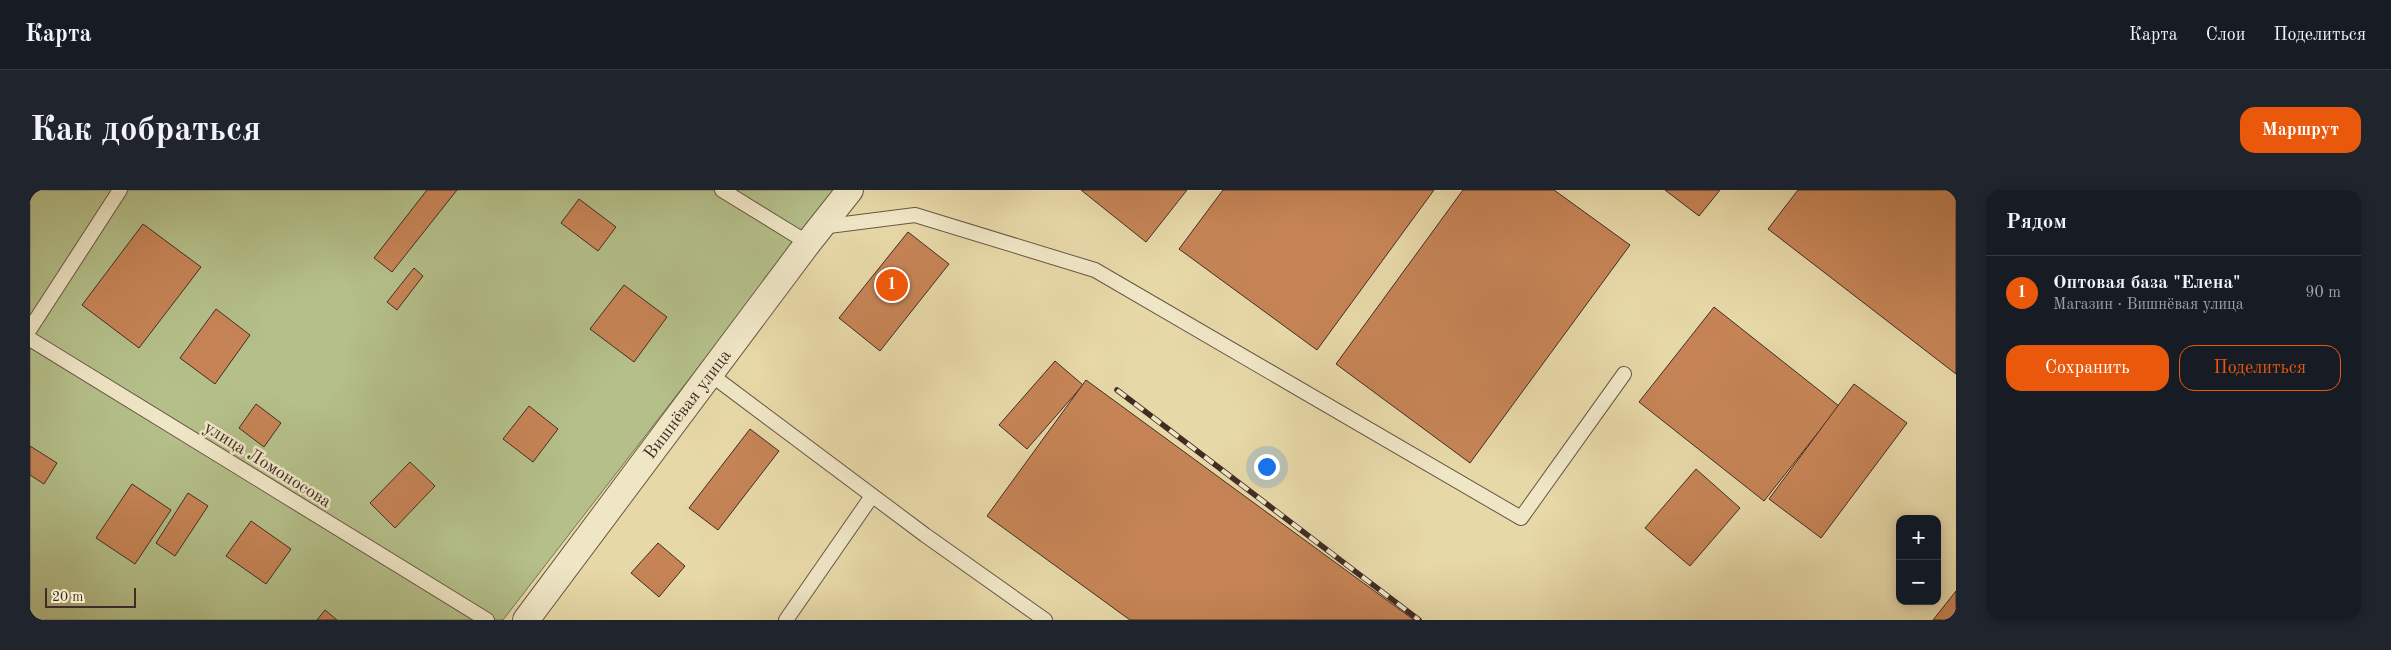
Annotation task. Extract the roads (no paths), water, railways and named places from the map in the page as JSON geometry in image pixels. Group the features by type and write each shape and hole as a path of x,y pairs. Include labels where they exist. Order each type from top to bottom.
{"street":[{"name":"Вишнёвая улица","path":"526,620 814,235 850,190"}],"lane":[{"path":"30,329 120,190"},
{"path":"722,190 814,235 915,215 1095,270 1521,518 1624,374"},
{"name":"улица Ломоносова","path":"30,339 487,620"},
{"path":"710,374 872,496 1044,620"},
{"path":"786,620 872,496"}],"railway":[{"path":"1117,390 1419,620"}],"place":[{"name":"Оптовая база \"Елена\"","path":"892,285"}]}
